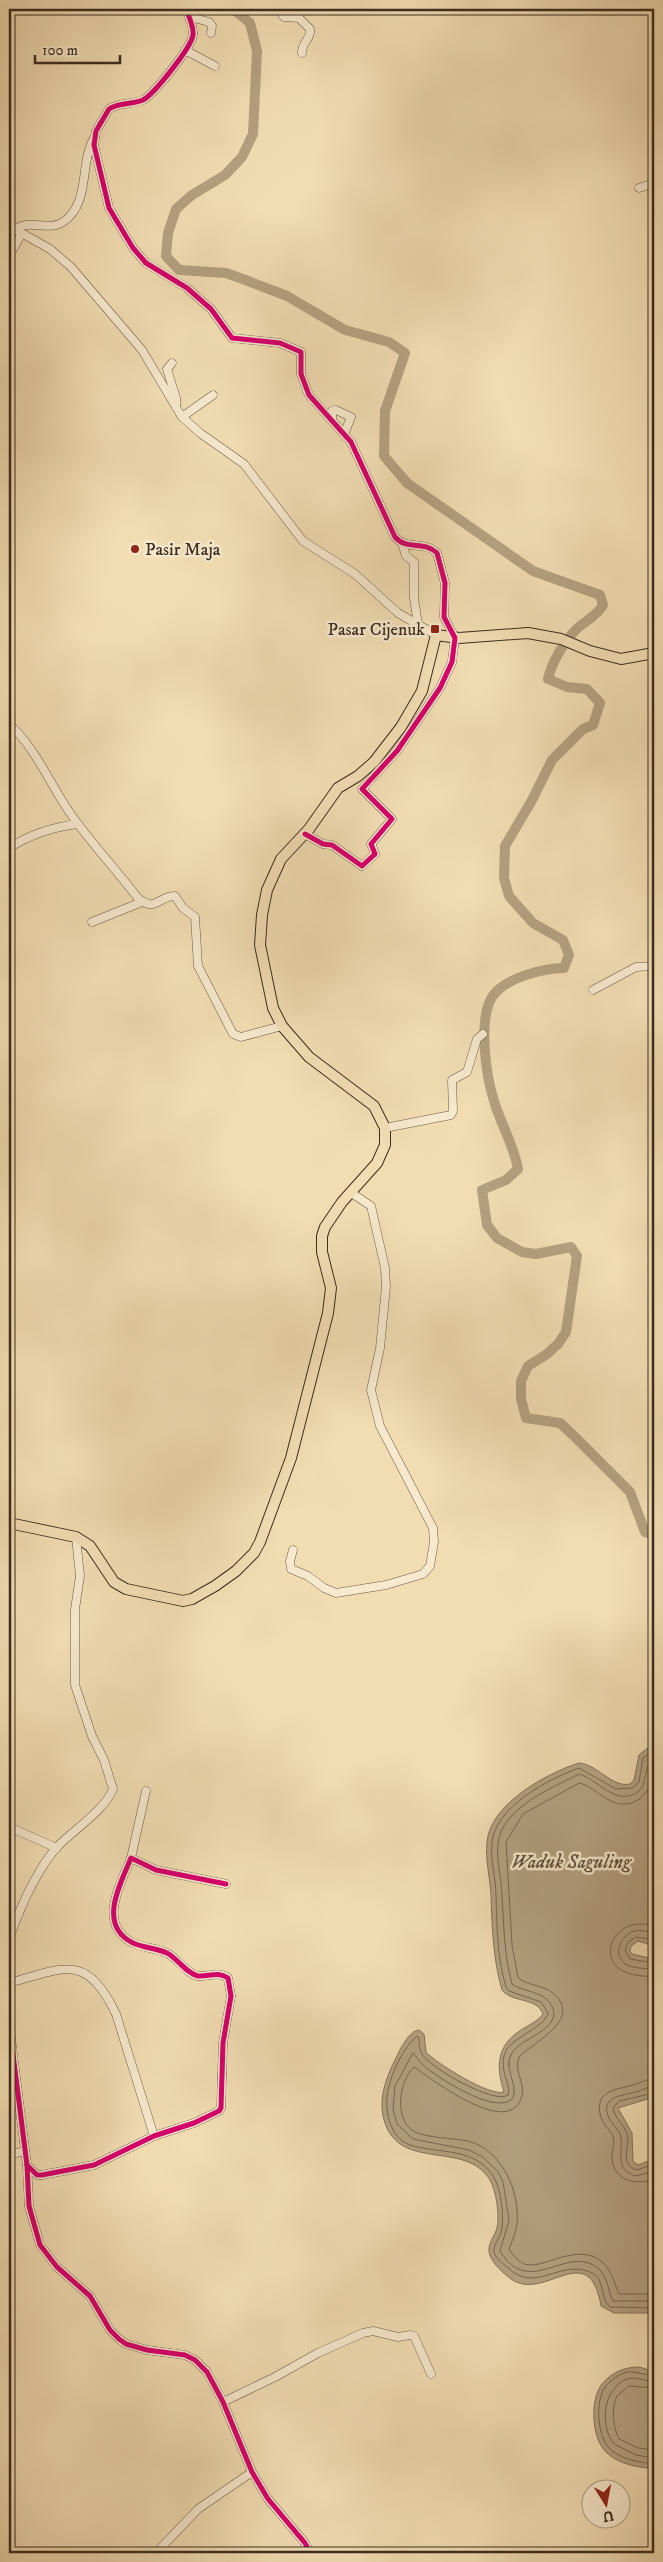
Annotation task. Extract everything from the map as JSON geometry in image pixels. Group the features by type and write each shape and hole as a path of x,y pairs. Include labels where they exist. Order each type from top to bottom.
{"main road":[{"path":"9,1523 76,1537 94,1550 111,1577 126,1589 183,1601 192,1599 215,1586 236,1571 254,1553 291,1458 328,1313 331,1288 322,1252 322,1236 325,1227 350,1192 381,1157 384,1146 384,1128 374,1106 309,1057 282,1026 273,1008 262,963 260,946 262,915 267,890 276,867 286,852 312,837 338,788 358,776 374,762 402,727 422,691 436,635 455,638 514,632 561,639 590,651 621,659 654,653"}],"street":[{"path":"278,9 284,17 299,18 310,28 310,36 302,47 302,53"},
{"path":"189,13 209,22 212,26 210,33"},
{"path":"9,256 15,230 18,227 34,225 52,226 67,218 81,194 89,147 109,109 147,97 185,50 193,34 189,13"},
{"path":"185,50 215,66"},
{"path":"94,138 100,179 109,208 133,248 146,264 187,288 212,309 232,338 280,343 300,351 303,359 301,376 308,393 319,408 345,432 369,478 395,537 402,543 410,546 426,545 437,553 445,583 444,617 455,638 452,662 440,688 397,751 362,790 392,819 370,844 374,854 362,866 332,845 312,837"},
{"path":"639,188 654,183"},
{"path":"15,230 50,249 71,267 142,350 182,417 200,433 244,464 303,541 355,574 398,613 436,635"},
{"path":"172,363 167,369 176,398 176,408"},
{"path":"182,417 213,395"},
{"path":"332,420 334,410 339,410 351,417 345,432"},
{"path":"402,543 406,556 414,562 414,598 418,625"},
{"path":"9,724 28,745 53,789 78,824 142,902 152,905 174,896 183,908 195,918 198,966 220,1011 235,1036 241,1038 282,1026"},
{"path":"9,848 29,836 47,829 78,824"},
{"path":"92,922 142,902"},
{"path":"593,990 636,967 654,966"},
{"path":"384,1128 451,1114 453,1111 452,1080 467,1072 477,1039 483,1034"},
{"path":"293,1550 290,1561 291,1569 308,1576 324,1588 336,1593 386,1585 422,1574 430,1566 434,1542 433,1528 385,1436 375,1408 371,1384 380,1348 385,1311 385,1268 371,1206 350,1192"},
{"path":"9,1939 38,1876 57,1848 105,1801 113,1786 75,1685 75,1608 80,1576 76,1537"},
{"path":"27,2165 37,2175 70,2171 115,2156 154,2136 194,2123 221,2108 222,2058 230,1987 226,1977 197,1975 165,1952 135,1944 119,1932 114,1924 113,1909 131,1858 146,1791"},
{"path":"9,1827 57,1848"},
{"path":"131,1858 156,1870 226,1884"},
{"path":"9,1983 65,1968 76,1969 96,1980 108,1996 116,2014 154,2136"},
{"path":"9,2023 32,2221 36,2238 49,2258 90,2296 110,2330 119,2339 126,2344 147,2350 180,2353 192,2358 211,2378 252,2472 268,2498 306,2543 310,2553"},
{"path":"9,2155 24,2151"},
{"path":"223,2402 275,2378 318,2353 368,2331 398,2337 414,2336 431,2374"},
{"path":"156,2553 198,2509 252,2472"}],"water":[{"name":"Waduk Saguling","path":"654,1743 654,1946 638,1941 631,1946 630,1951 632,1954 654,1959 654,2097 618,2108 632,2133 633,2161 638,2165 654,2159 654,2313 614,2313 601,2306 595,2286 587,2276 576,2273 538,2284 524,2284 511,2279 504,2273 493,2262 489,2253 490,2244 497,2228 498,2217 496,2197 490,2180 479,2168 465,2161 403,2146 392,2136 384,2120 382,2104 386,2081 400,2050 408,2037 419,2030 424,2034 426,2052 440,2064 463,2078 487,2089 504,2092 499,2066 503,2050 513,2036 536,2021 543,2014 540,2009 530,2002 512,1997 502,1990 495,1955 487,1855 487,1842 491,1828 498,1815 522,1792 552,1774 579,1763 592,1767 617,1783 630,1784 634,1780 639,1755"},
{"path":"639,2367 649,2370 654,2369 654,2469 629,2465 612,2457 602,2447 595,2430 595,2400 602,2384 618,2371"}],"waterway":[{"path":"233,9 250,23 257,51 253,134 242,157 225,175 192,195 176,209 168,233 166,256 179,270 226,273 287,296 345,330 389,342 405,353 385,411 384,456 407,483 533,571 600,595 603,605 565,643 556,657 548,679 567,687 587,689 600,703 593,725 583,729 552,760 531,802 505,846 504,878 509,896 533,923 563,940 569,955 564,968 525,975 506,984 492,997 488,1007 484,1033 488,1077 494,1101 514,1152 518,1169 506,1180 482,1190 487,1225 497,1238 522,1252 536,1254 571,1247 577,1256 566,1332 558,1344 547,1354 528,1366 521,1381 521,1399 526,1418 560,1423 630,1492 645,1532 654,1535"}],"cycle path":[{"path":"186,9 192,25 193,35 179,60 155,89 143,100 117,105 109,109 96,131 94,145 109,208 133,248 146,263 187,288 211,309 232,338 280,343 301,352 301,374 309,395 351,442 395,537 405,544 427,547 437,553 445,583 444,617 455,638 452,662 440,688 397,751 362,789 392,819 371,844 375,854 362,866 332,845 323,844 305,834"},
{"path":"27,2165 37,2175 94,2165 154,2136 194,2123 219,2111 221,2108 223,2043 231,1996 228,1978 220,1975 194,1975 167,1953 133,1943 122,1935 116,1926 114,1904 131,1858 156,1870 226,1884"},
{"path":"9,2023 27,2165 29,2206 40,2245 57,2267 90,2296 110,2330 119,2339 126,2344 147,2350 185,2355 195,2360 207,2372 223,2402 252,2472 268,2499 305,2543 310,2553"}],"place":[{"name":"Pasir Maja","path":"135,549"},
{"name":"Pasar Cijenuk","path":"435,629"}]}
